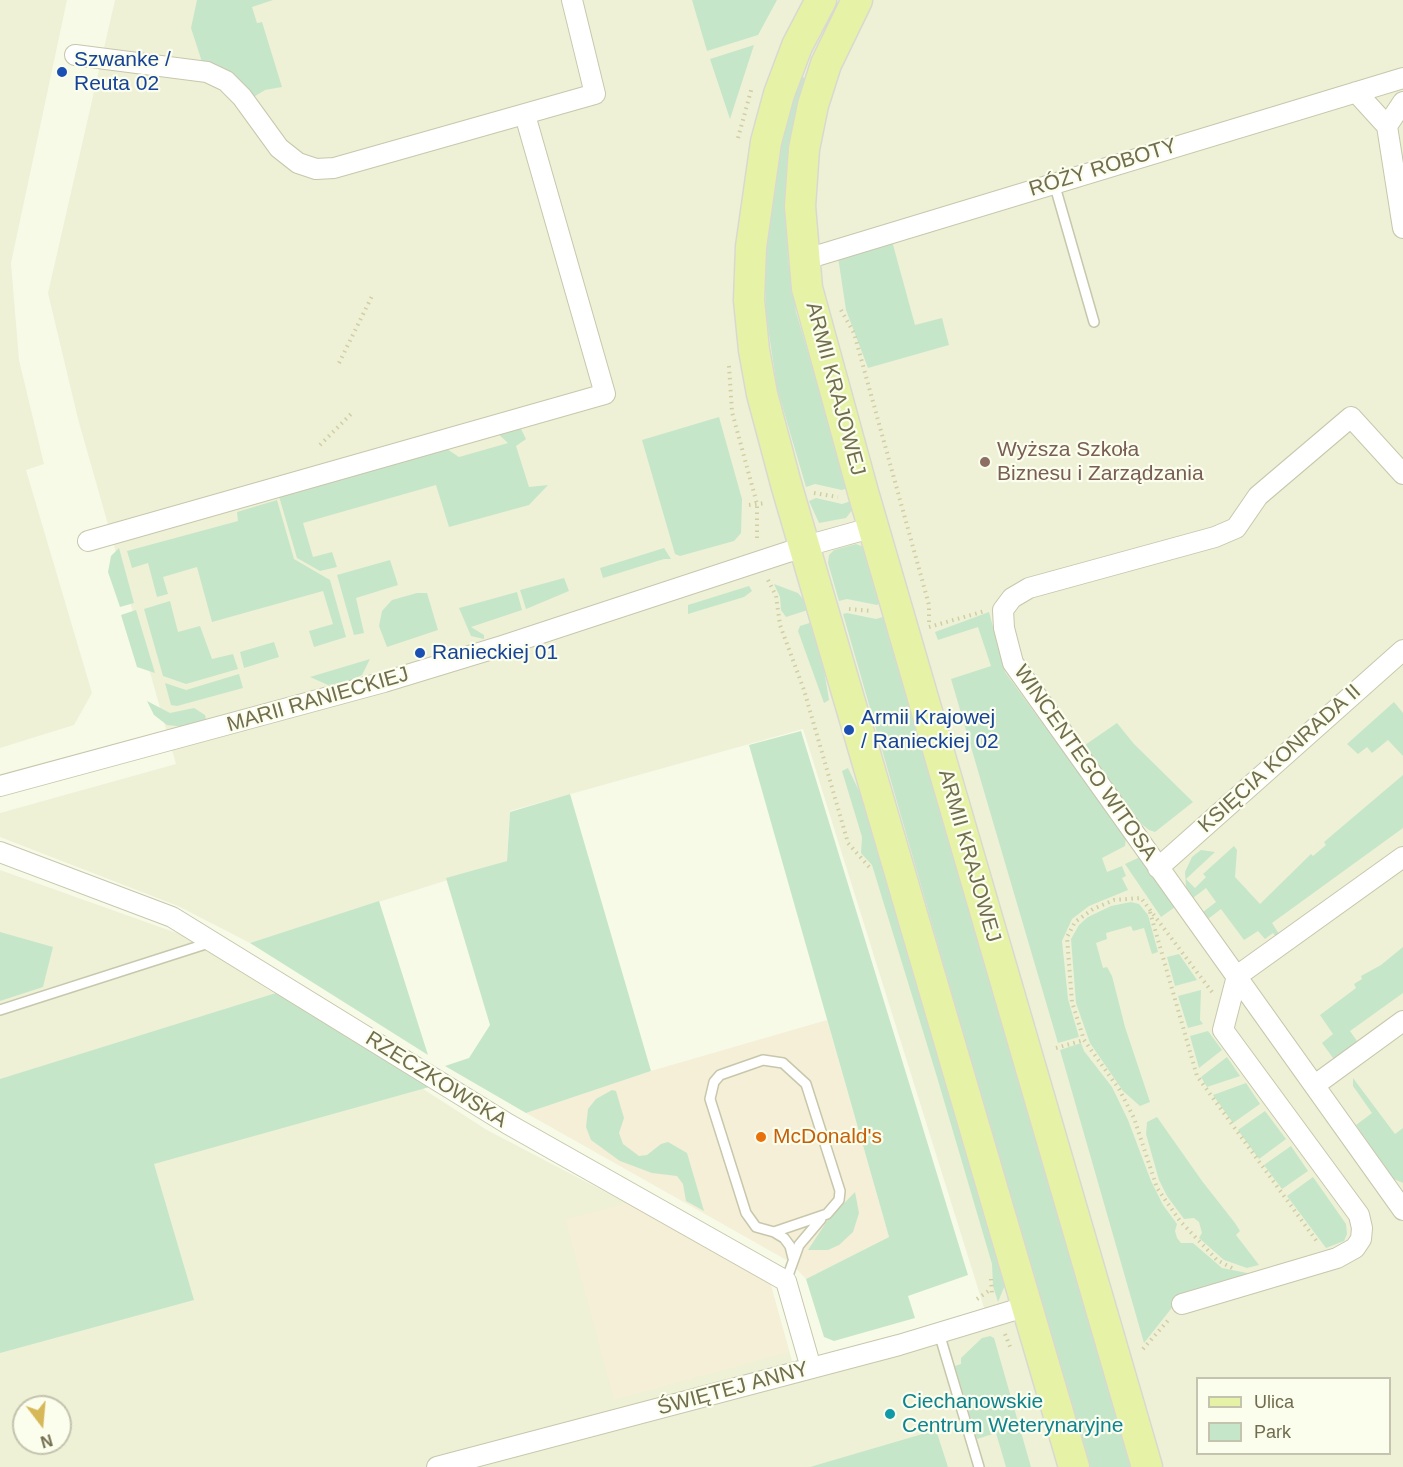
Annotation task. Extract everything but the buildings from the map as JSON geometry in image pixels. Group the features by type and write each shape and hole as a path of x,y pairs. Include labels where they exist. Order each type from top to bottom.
{"main road":[{"path":"821,0 797,46 779,94 766,142 755,203 750,289 754,350 762,394 1074,1467"},
{"name":"ARMII KRAJOWEJ","path":"856,0 826,64 813,105 804,149 800,206 814,257 813,314 1147,1467"}],"street":[{"path":"75,55 207,72 226,81 242,97 279,148 298,163 316,169 334,168 596,94 572,0"},
{"name":"RÓŻY ROBOTY","path":"814,257 1403,78"},
{"path":"1356,92 1388,126 1403,228"},
{"path":"1388,126 1403,102"},
{"path":"88,541 605,394 525,115"},
{"path":"1003,610 1011,598 1029,588 1215,537 1236,528 1258,496 1351,417 1403,474"},
{"name":"MARII RANIECKIEJ","path":"1,783 384,682 502,646 806,546 874,527"},
{"name":"WINCENTEGO WITOSA","path":"1003,610 1004,627 1013,663 1403,1209"},
{"name":"KSIĘCIA KONRADA II","path":"1158,868 1403,650"},
{"name":"RZECZKOWSKA","path":"0,852 172,917 508,1124 786,1281"},
{"path":"1182,1304 1330,1260 1355,1248 1362,1239 1359,1215 1223,1030 1237,976 1403,857"},
{"path":"1315,1085 1403,1021"},
{"path":"786,1281 811,1368"},
{"name":"ŚWIĘTEJ ANNY","path":"437,1467 811,1368 1028,1306"}],"lane":[{"path":"1054,183 1094,322"},
{"path":"0,1010 212,942"},
{"path":"786,1281 793,1258 807,1233 839,1200 839,1183 806,1084 783,1063 764,1060 728,1071 714,1082 710,1099 746,1213 756,1227 774,1232 784,1238 790,1246 793,1258"},
{"path":"774,1232 827,1214"},
{"path":"939,1333 979,1467"}],"path":[{"path":"339,363 373,294"},
{"path":"837,303 854,333 929,605 928,636"},
{"path":"320,445 353,412"},
{"path":"807,495 818,492 841,497"},
{"path":"749,505 772,502"},
{"path":"769,583 777,596 780,625 804,690 848,843 871,869 874,880"},
{"path":"844,608 878,612"},
{"path":"929,627 988,610 1003,610"},
{"path":"1228,1012 1141,898 1114,900 1093,909 1075,922 1067,937 1072,1002 1084,1040 1119,1089 1134,1118 1157,1188 1180,1221 1217,1260 1235,1270"},
{"path":"1149,909 1197,1076 1330,1260"},
{"path":"1056,1048 1084,1040"},
{"path":"991,1269 990,1290 995,1305"},
{"path":"1143,1349 1182,1304"}],"shaded area":[{"path":"0,0 67,0 11,263 19,360 44,464 26,470 92,693 74,725 0,748"},
{"path":"115,0 1403,0 1403,1467 0,1467 0,870 185,936 487,1130 638,1209 770,1282 794,1368 986,1314 803,729 510,811 507,861 250,943 178,906 0,837 0,813 176,764 78,419 48,293"},
{"path":"827,1020 889,1237 806,1279 790,1262 526,1113 651,1071"},
{"path":"627,1203 770,1282 789,1352 614,1400 565,1219"}],"green space":[{"path":"197,0 273,0 252,7 257,23 262,22 282,87 265,90 252,98 203,65 191,28"},
{"path":"692,0 777,0 758,35 707,51"},
{"path":"754,45 730,119 710,59"},
{"path":"800,76 805,78 791,138 786,200 788,260 796,312 848,488 842,490 815,484 806,487 777,388 766,314 764,253 772,177 793,91"},
{"path":"892,241 915,325 942,318 949,345 868,368 846,310 838,257"},
{"path":"719,417 742,499 741,533 734,541 680,556 675,554 642,440"},
{"path":"516,427 521,429 526,439 516,446 529,487 548,485 529,505 449,527 436,485 303,523 313,557 332,552 337,567 320,571 297,558 278,493 444,447 459,457 508,443 495,431"},
{"path":"816,498 842,504 851,501 853,509 846,518 819,523 809,501"},
{"path":"277,500 294,559 330,580 346,637 314,647 309,631 333,624 323,591 212,622 197,567 163,577 168,594 157,597 148,563 132,568 127,551 238,521 237,512"},
{"path":"856,544 867,548 882,602 877,605 847,599 839,601 828,563 829,555 834,550"},
{"path":"119,548 134,603 120,607 108,572 111,556"},
{"path":"664,548 671,559 664,559 603,578 600,568"},
{"path":"390,560 398,585 356,598 364,633 354,635 337,575"},
{"path":"564,578 569,591 526,609 520,590"},
{"path":"774,584 798,593 811,609 786,617 781,610 780,597"},
{"path":"749,586 752,591 744,597 688,614 688,605"},
{"path":"517,592 522,610 471,627 484,635 484,639 471,636 459,608"},
{"path":"417,593 427,593 438,630 387,647 379,626 382,611 392,600"},
{"path":"170,601 178,632 200,626 212,659 233,654 238,669 186,684 163,676 144,609"},
{"path":"136,610 155,673 137,667 121,615"},
{"path":"989,612 1005,672 1126,838 1125,846 1102,858 1107,872 1122,866 1126,876 1122,878 1128,890 1089,906 1072,919 1062,941 1068,999 1079,1037 1058,1043 951,679 991,666 978,627 938,640 935,632"},
{"path":"843,614 876,619 886,616 1132,1467 1088,1467"},
{"path":"816,621 829,700 824,703 798,631 800,626"},
{"path":"274,642 279,657 244,668 240,652"},
{"path":"370,659 362,675 346,682 328,685 310,677"},
{"path":"239,674 243,688 177,706 171,705 165,683 186,690"},
{"path":"147,701 170,713 194,708 205,715 206,719 185,727 167,725 154,715"},
{"path":"1394,702 1403,713 1403,756 1388,740 1372,753 1367,747 1358,754 1347,744"},
{"path":"1117,723 1134,744 1193,802 1155,832 1139,822 1085,745"},
{"path":"801,731 968,1275 908,1296 915,1318 834,1341 824,1337 806,1279 889,1237 749,745"},
{"path":"848,768 873,820 1005,1285 998,1302 993,1286 992,1264 937,1077 872,865 861,853 862,837 842,771"},
{"path":"1403,775 1403,828 1272,923 1281,937 1278,939 1273,933 1265,939 1258,931 1244,940 1221,909 1208,919 1203,912 1216,902 1206,888 1193,898 1186,887 1185,872 1192,857 1201,850 1215,852 1186,879 1195,888 1206,877 1203,874 1234,846 1237,850 1235,877 1260,904 1311,854 1313,856 1326,845 1324,842"},
{"path":"570,794 651,1071 526,1113 445,1066 469,1058 490,1025 446,878 507,861 510,812"},
{"path":"1140,857 1175,907 1161,917 1125,864"},
{"path":"379,901 428,1055 250,943"},
{"path":"1131,902 1139,904 1148,915 1158,952 1152,954 1144,928 1133,931 1131,926 1106,933 1107,939 1096,943 1103,968 1107,967 1112,976 1125,1027 1150,1102 1140,1106 1123,1091 1090,1043 1076,1003 1071,939 1079,925 1088,917 1111,906"},
{"path":"0,932 53,947 43,987 0,1001"},
{"path":"1403,947 1403,993 1350,1031 1359,1044 1336,1062 1322,1043 1333,1034 1320,1015 1356,988 1354,984 1362,979 1361,976 1381,965"},
{"path":"1179,954 1197,980 1175,986 1167,957"},
{"path":"1201,990 1200,1020 1203,1024 1188,1028 1178,996"},
{"path":"276,993 433,1086 154,1164 194,1300 0,1353 0,1079"},
{"path":"1208,1031 1222,1050 1199,1068 1190,1036"},
{"path":"1081,1043 1084,1051 1112,1087 1128,1120 1151,1181 1163,1205 1177,1224 1175,1231 1177,1238 1181,1243 1193,1243 1222,1268 1252,1274 1178,1300 1144,1343 1060,1050"},
{"path":"1227,1057 1240,1076 1207,1087 1201,1077"},
{"path":"1353,1078 1395,1134 1403,1128 1403,1183 1394,1179 1356,1125 1372,1113 1353,1086"},
{"path":"1246,1083 1260,1104 1233,1123 1213,1095"},
{"path":"612,1090 616,1091 624,1118 619,1133 623,1144 639,1156 647,1155 661,1144 668,1142 687,1153 704,1211 686,1201 683,1184 677,1176 652,1173 620,1161 591,1140 586,1127 588,1109 596,1099"},
{"path":"1265,1111 1286,1139 1259,1159 1238,1130"},
{"path":"1157,1117 1235,1223 1240,1231 1236,1235 1259,1265 1247,1268 1224,1260 1199,1238 1202,1233 1199,1222 1194,1218 1184,1219 1167,1196 1159,1180 1146,1134 1147,1122"},
{"path":"1291,1146 1308,1171 1282,1189 1264,1165"},
{"path":"1313,1177 1346,1224 1347,1234 1344,1241 1326,1248 1287,1196"},
{"path":"855,1192 859,1213 853,1232 839,1245 828,1250 808,1250 827,1221"},
{"path":"990,1336 994,1338 1031,1467 1006,1467 996,1433 977,1439 955,1366 961,1364 961,1358 982,1338"},
{"path":"936,1430 948,1467 810,1467"}],"place":[{"name":"Szwanke / Reuta 02","path":"62,72"},
{"name":"Wyższa Szkoła Biznesu i Zarządzania","path":"985,462"},
{"name":"Ranieckiej 01","path":"420,653"},
{"name":"Armii Krajowej / Ranieckiej 02","path":"849,730"},
{"name":"McDonald's","path":"761,1137"},
{"name":"Ciechanowskie Centrum Weterynaryjne","path":"890,1414"}]}
